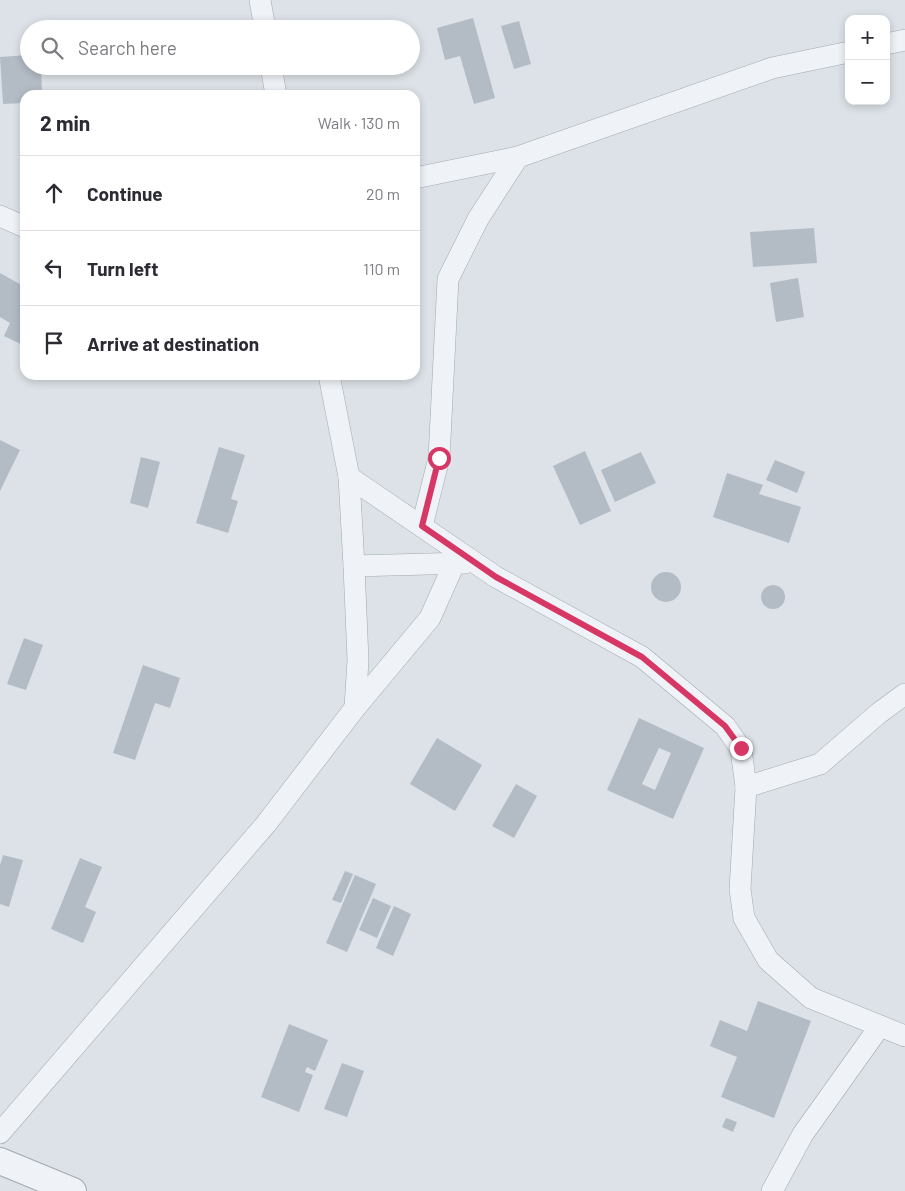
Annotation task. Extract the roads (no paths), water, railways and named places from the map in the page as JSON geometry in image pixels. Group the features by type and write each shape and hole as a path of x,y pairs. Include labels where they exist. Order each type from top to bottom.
{"street":[{"path":"260,0 263,20"},
{"path":"890,43 905,40"},
{"path":"420,177 518,157 772,68 845,53"},
{"path":"273,75 275,90"},
{"path":"422,526 439,458 448,279 478,219 518,157"},
{"path":"0,216 20,225"},
{"path":"330,380 349,477 358,660 355,708"},
{"path":"349,477 496,577 642,657 725,726 741,748 746,787 740,889 744,918 768,960 811,998 905,1036"},
{"path":"354,566 475,563"},
{"path":"0,1134 266,824 355,708 430,618 454,564"},
{"path":"746,787 820,764 879,712 905,694"},
{"path":"772,1191 803,1134 880,1026"},
{"path":"0,1161 73,1191"}]}
